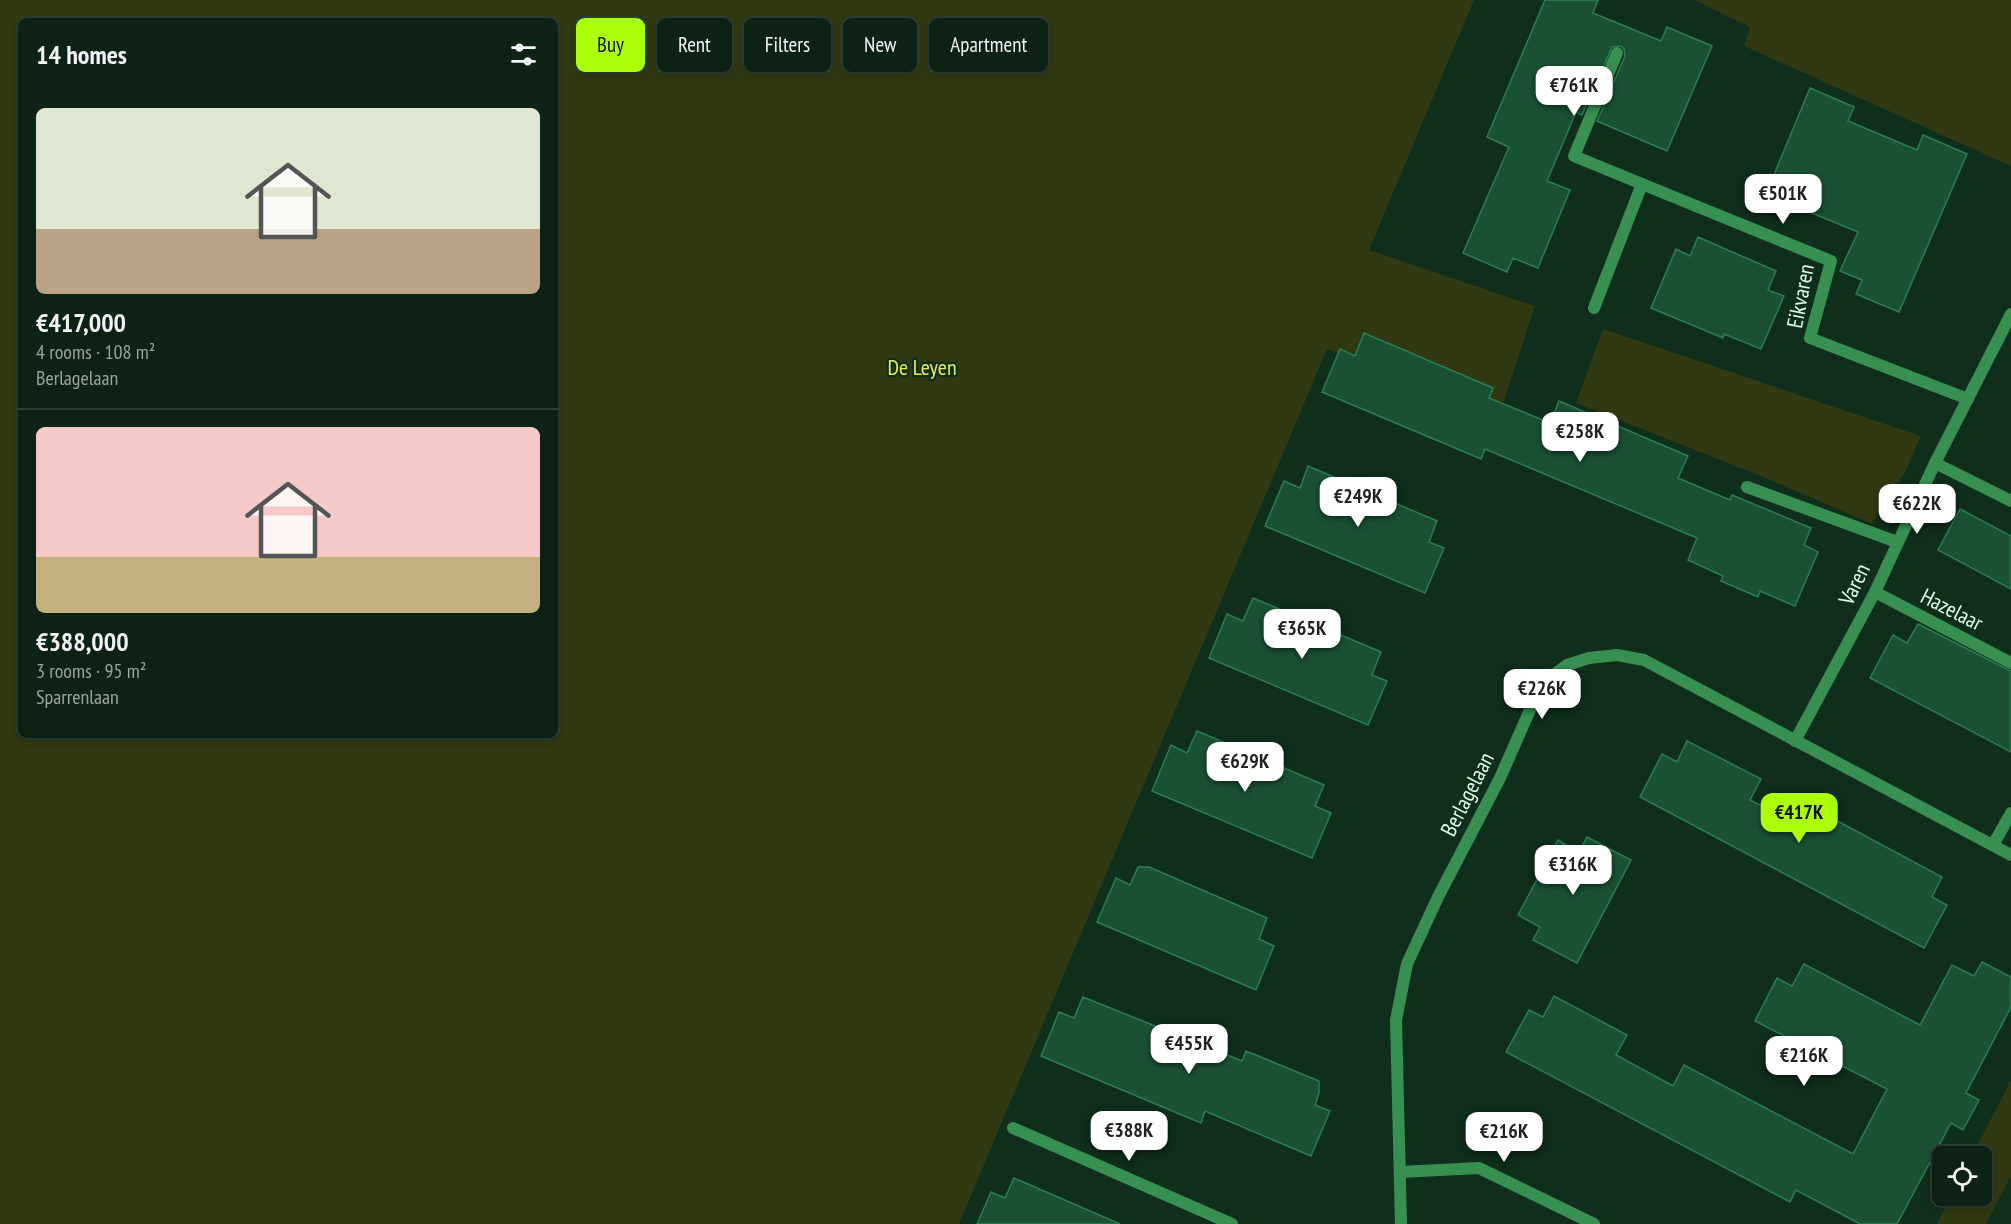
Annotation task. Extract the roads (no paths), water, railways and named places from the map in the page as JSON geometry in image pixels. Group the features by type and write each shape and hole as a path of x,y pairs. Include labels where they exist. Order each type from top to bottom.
{"street":[{"name":"Eikvaren","path":"1617,53 1574,156 1832,261 1810,338 1968,399"},
{"path":"1594,308 1642,184"},
{"name":"Varen","path":"1795,741 1875,592 1935,463 2009,322"},
{"path":"1935,463 2011,501"},
{"path":"1748,487 1897,542"},
{"name":"Hazelaar","path":"1875,592 2011,663"},
{"name":"Berlagelaan","path":"1401,1224 1396,1020 1407,964 1438,897 1500,778 1533,703 1549,678 1567,665 1589,658 1617,655 1644,660 2011,855"},
{"path":"1993,845 2011,813"},
{"path":"1013,1128 1232,1224"},
{"path":"1400,1172 1479,1168 1594,1224"}],"park label":[{"name":"De Leyen","path":"922,367"}]}
